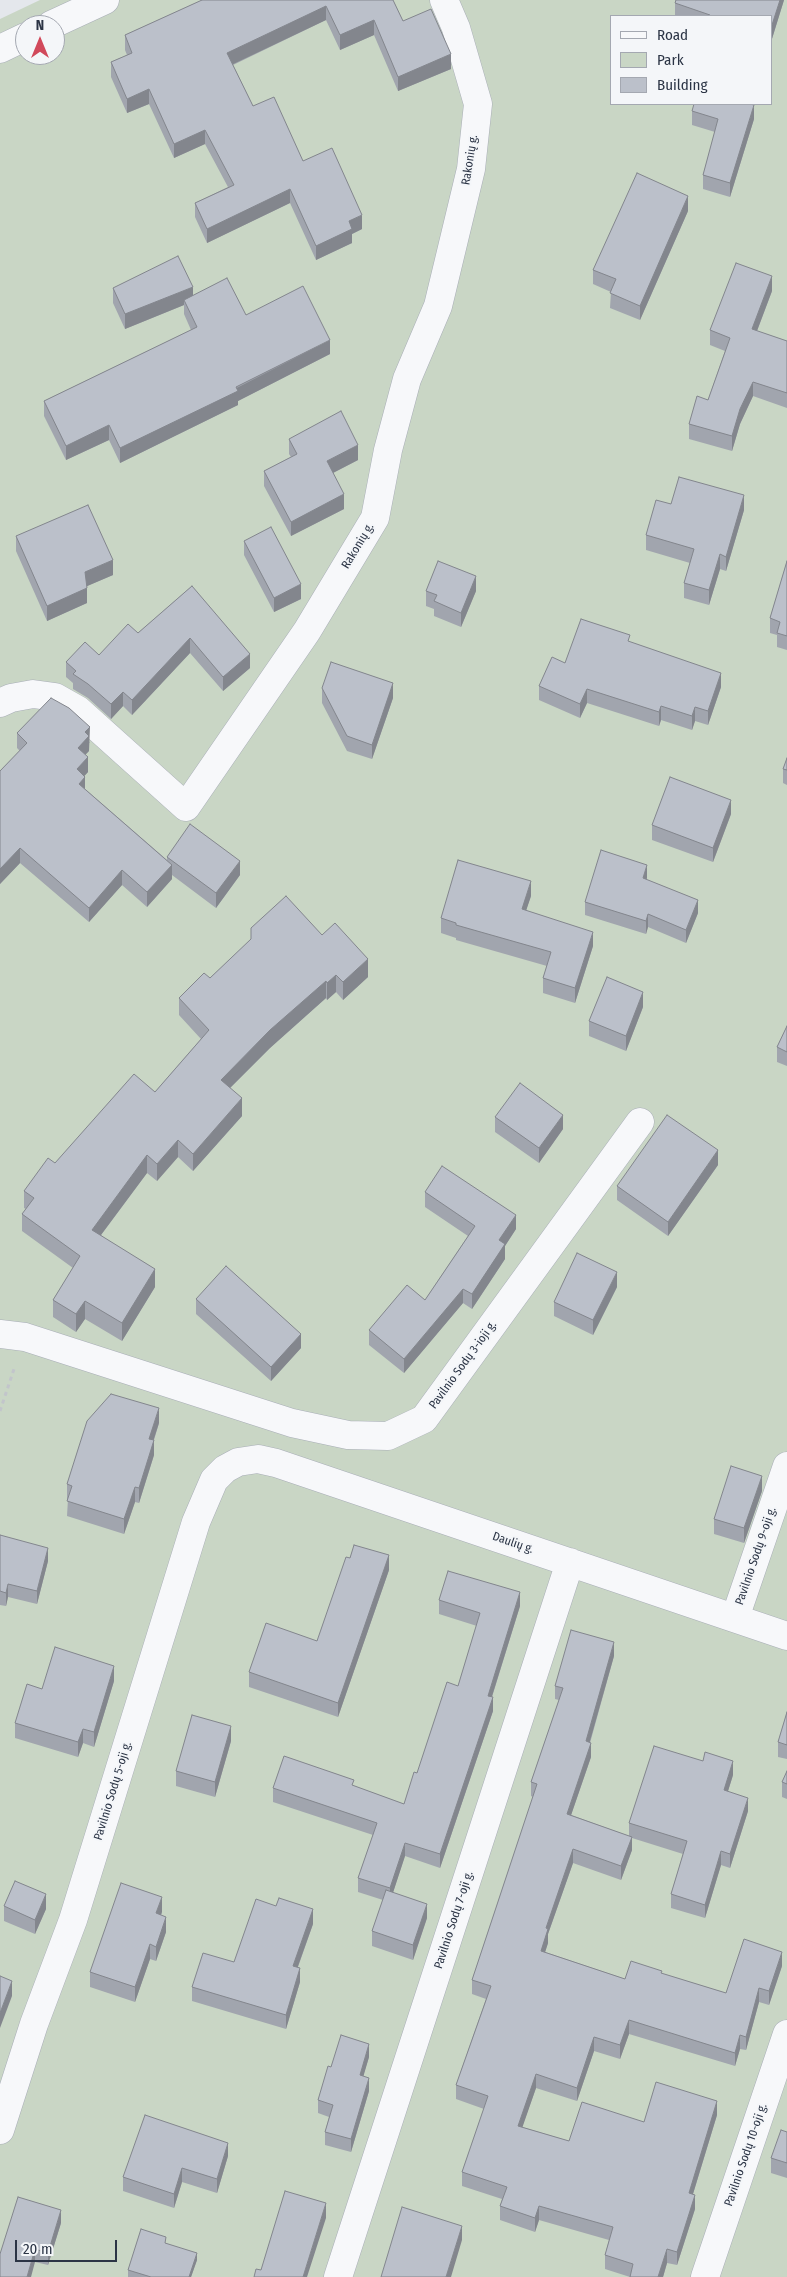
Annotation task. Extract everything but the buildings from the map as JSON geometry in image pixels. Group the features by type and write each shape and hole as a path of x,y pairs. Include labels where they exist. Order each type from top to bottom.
{"street":[{"path":"65,18 104,0"},
{"name":"Rakonių g.","path":"0,704 11,698 33,694 55,696 78,710 186,807 307,631 375,518 388,450 405,388 438,306 470,169 478,104 456,28 444,0"},
{"path":"0,49 15,42"},
{"name":"Pavilnio Sodų 3-ioji g.","path":"12,1336 292,1423 348,1435 388,1436 424,1419 640,1122"},
{"name":"Daulių g.","path":"238,1462 258,1459 276,1463 787,1636"},
{"name":"Pavilnio Sodų 5-oji g.","path":"0,2130 34,2024 73,1920 199,1514 214,1480 225,1469 238,1462"},
{"name":"Pavilnio Sodų 9-oji g.","path":"735,1618 787,1466"},
{"name":"Pavilnio Sodų 7-oji g.","path":"338,2277 570,1562"},
{"name":"Pavilnio Sodų 10-oji g.","path":"705,2277 787,2034"}],"path":[{"path":"0,1411 12,1336"}],"green space":[{"path":"40,0 787,0 787,2277 0,2277 0,19"}]}
